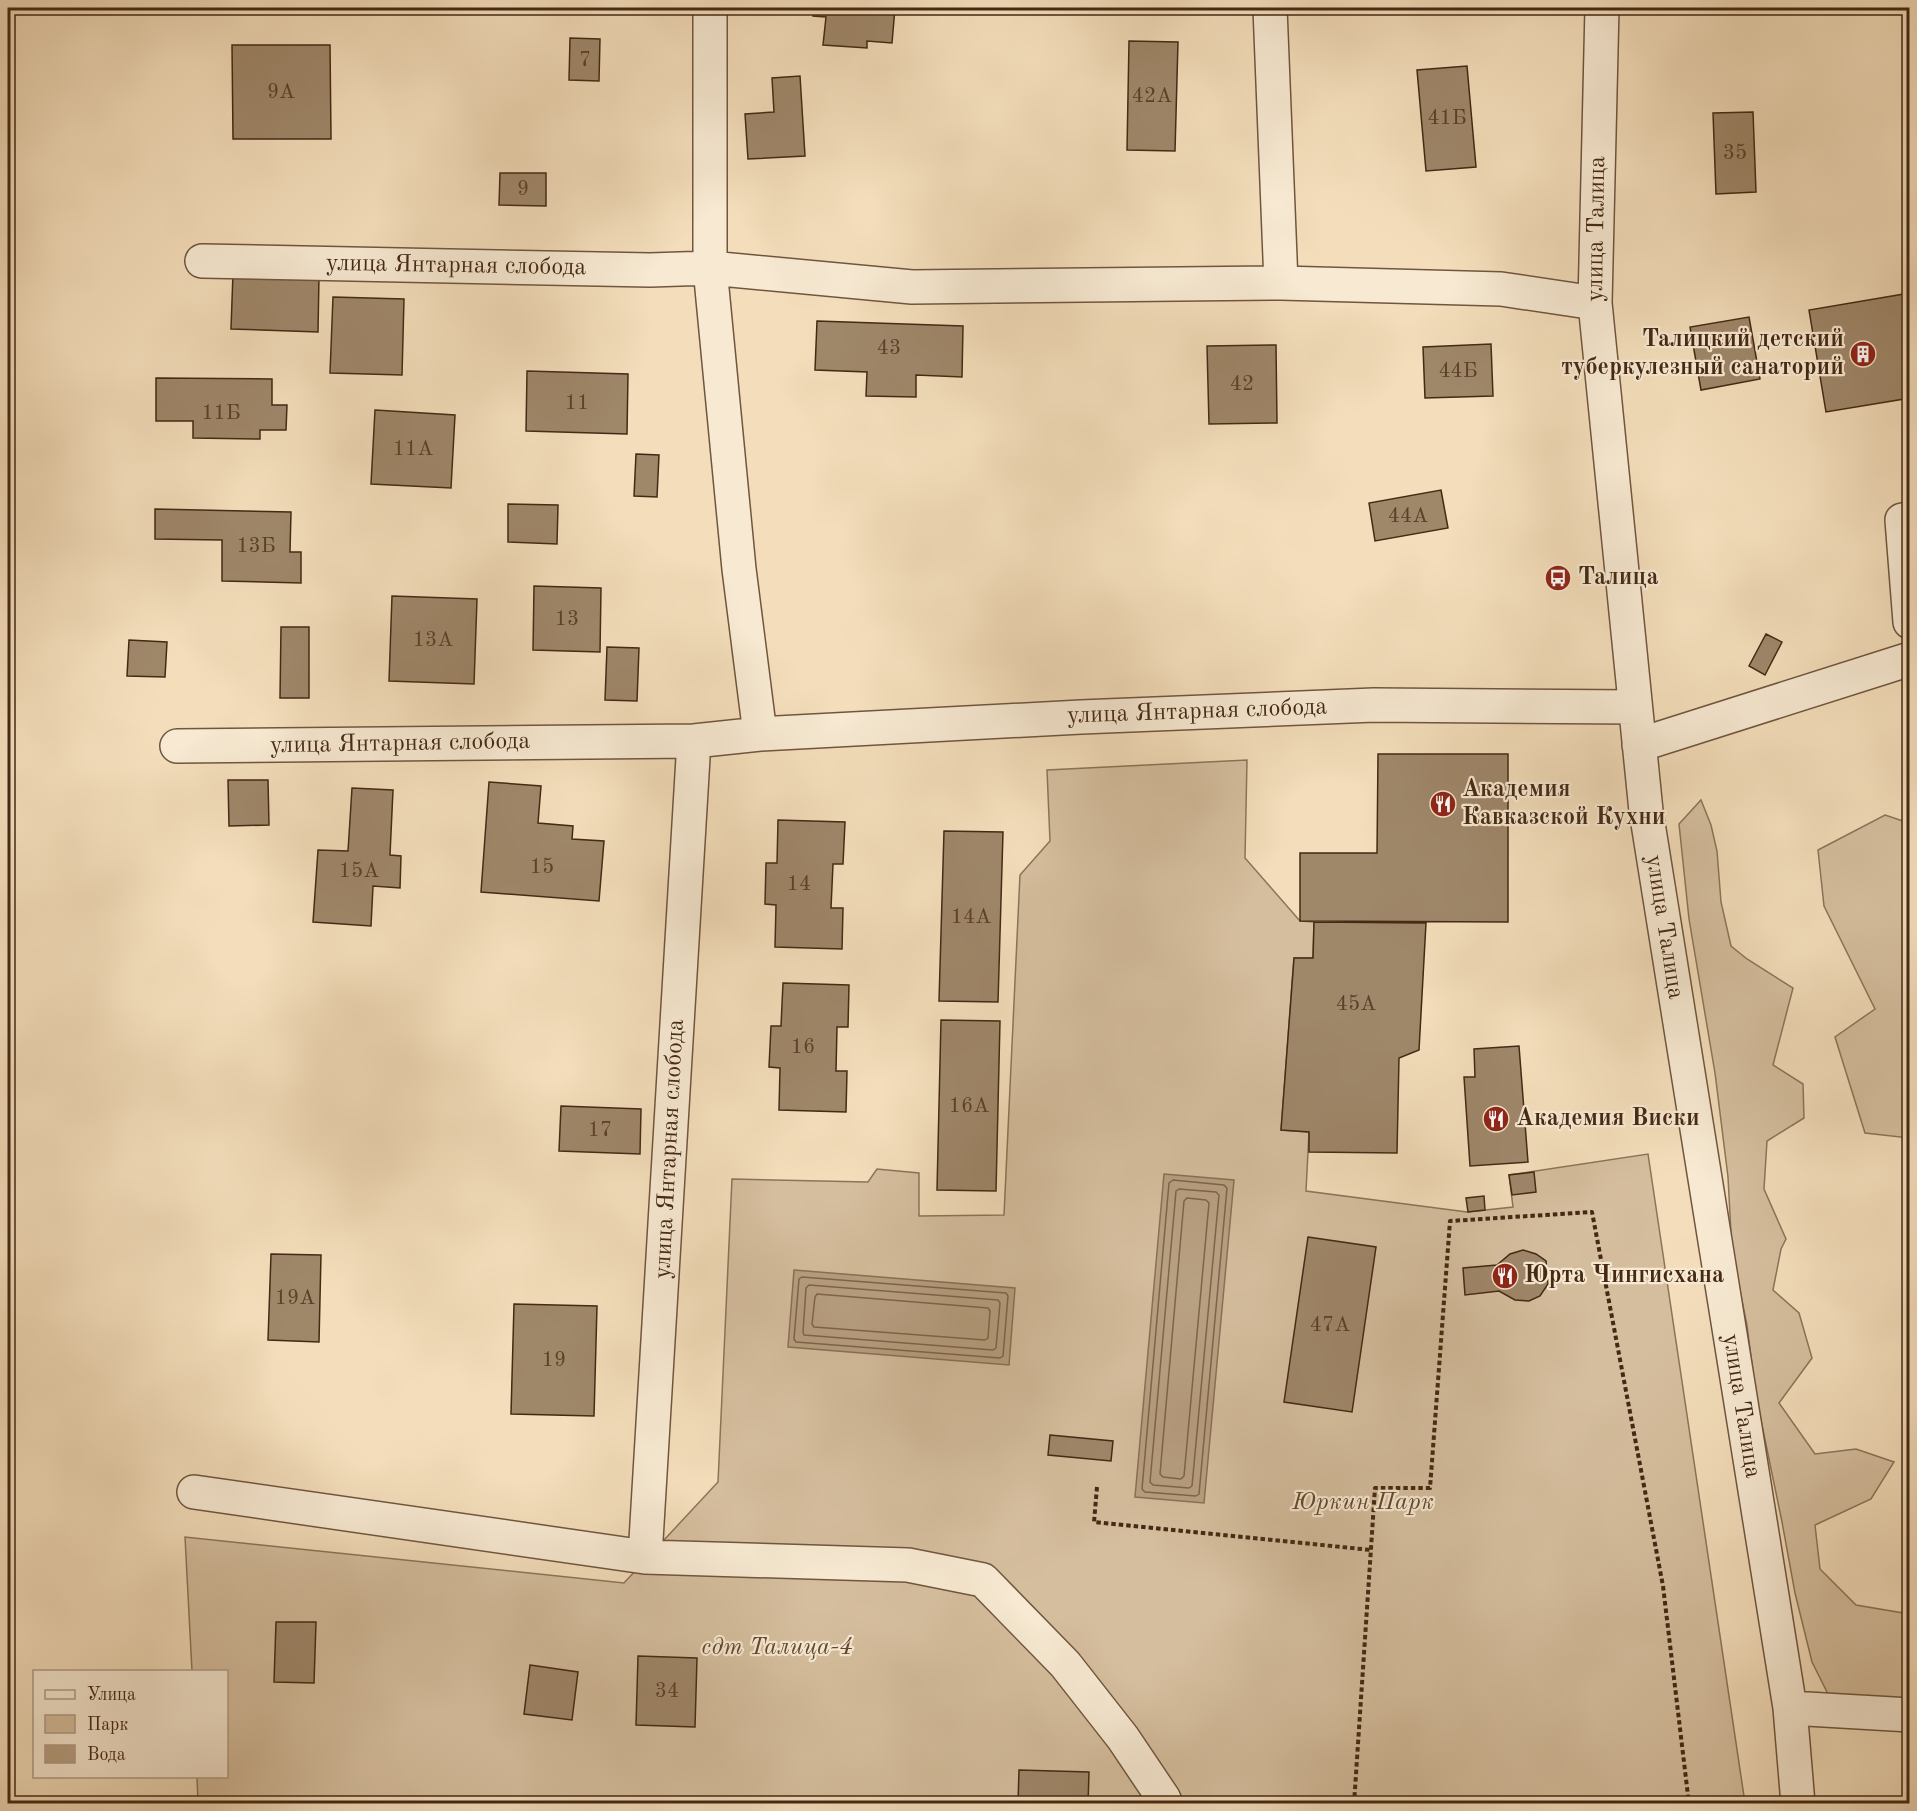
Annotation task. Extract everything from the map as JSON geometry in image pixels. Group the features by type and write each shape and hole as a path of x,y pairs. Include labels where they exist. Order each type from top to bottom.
{"street":[{"path":"710,8 710,267 739,569 760,734"},
{"path":"1270,8 1281,284"},
{"name":"улица Талица","path":"1602,8 1594,303 1646,811 1790,1708 1798,1803"},
{"name":"улица Янтарная слобода","path":"202,261 650,270 710,267 912,287 1281,284 1501,289 1594,303"},
{"path":"1910,519 1902,520 1910,622"},
{"path":"1639,745 1910,659"},
{"name":"улица Янтарная слобода","path":"177,746 694,741 760,734 1081,717 1374,705 1635,707"},
{"name":"улица Янтарная слобода","path":"645,1557 694,741"},
{"path":"194,1492 645,1557 908,1565 983,1580 1065,1664 1123,1738 1164,1799 1164,1803"},
{"path":"1790,1708 1910,1715"}],"path":[{"path":"1354,1803 1376,1488 1430,1488 1450,1221 1592,1212 1663,1586 1689,1803"},
{"path":"1097,1487 1094,1522 1371,1550"}],"green space":[{"name":"Юркин Парк","path":"1247,760 1245,858 1300,921 1314,922 1313,958 1294,958 1281,1130 1309,1132 1306,1191 1467,1212 1513,1207 1509,1175 1648,1154 1745,1803 198,1803 197,1778 228,1778 228,1670 192,1670 185,1537 624,1583 718,1482 732,1179 868,1182 877,1169 919,1173 919,1216 1004,1215 1020,875 1050,841 1047,770"},
{"path":"1701,800 1711,825 1717,851 1721,902 1731,946 1793,988 1773,1065 1803,1084 1804,1118 1767,1141 1764,1189 1786,1239 1781,1249 1773,1290 1799,1313 1812,1358 1779,1403 1815,1454 1856,1449 1894,1462 1871,1499 1815,1525 1820,1569 1856,1605 1909,1614 1909,1698 1830,1698 1812,1662 1795,1593 1756,1396 1747,1325 1732,1252 1728,1177 1715,1073 1689,919 1679,824"},
{"path":"1885,815 1909,823 1909,1138 1865,1133 1835,1037 1875,1009 1824,906 1818,850"}],"water":[{"path":"1164,1174 1234,1180 1204,1503 1135,1497"},
{"path":"794,1270 1015,1288 1009,1365 788,1347"}],"building":[{"path":"814,8 895,8 892,43 867,41 867,48 823,45 826,17 813,16"},
{"path":"570,38 600,39 599,81 569,80"},
{"path":"1129,41 1178,42 1175,151 1127,150"},
{"path":"232,45 330,45 331,139 233,139"},
{"path":"1467,66 1476,167 1426,171 1417,70"},
{"path":"800,76 805,156 748,159 745,114 774,112 772,78"},
{"path":"1753,112 1756,192 1716,194 1713,113"},
{"path":"500,173 546,173 546,206 499,205"},
{"path":"233,273 319,276 318,332 231,329"},
{"name":"Талицкий детский туберкулезный санаторий","path":"1910,293 1910,398 1826,412 1809,310"},
{"path":"333,297 404,299 402,375 330,373"},
{"path":"1749,317 1760,379 1701,390 1690,327"},
{"path":"817,321 963,326 962,377 916,375 916,397 866,396 867,372 815,370"},
{"path":"1491,344 1493,396 1425,398 1423,347"},
{"path":"1276,345 1277,423 1209,424 1207,346"},
{"path":"527,371 628,374 627,434 526,431"},
{"path":"156,378 272,379 272,405 287,405 286,430 260,430 260,439 193,438 193,421 156,421"},
{"path":"375,410 455,415 451,488 371,484"},
{"path":"636,454 659,455 657,497 634,496"},
{"path":"1441,490 1448,528 1375,541 1369,503"},
{"path":"508,504 558,505 557,544 508,542"},
{"path":"155,509 291,512 290,552 301,552 301,583 222,581 222,540 155,539"},
{"path":"534,586 601,588 600,652 533,650"},
{"path":"392,596 477,599 474,684 389,681"},
{"path":"281,627 309,627 309,698 280,698"},
{"path":"1766,634 1782,642 1765,675 1749,666"},
{"path":"129,640 167,642 165,677 127,676"},
{"path":"607,647 639,648 637,701 605,700"},
{"path":"1906,691 1910,691 1910,773 1904,772"},
{"name":"Академия Кавказской Кухни","path":"1378,754 1508,754 1508,922 1300,921 1300,853 1377,853"},
{"path":"228,780 268,780 269,825 229,826"},
{"path":"489,782 541,786 538,823 573,826 572,839 604,841 599,901 481,892"},
{"path":"352,788 393,790 390,855 401,856 400,888 373,886 371,926 313,922 318,850 348,851"},
{"path":"778,820 845,822 843,864 833,864 831,908 843,908 842,949 775,947 776,905 765,904 766,863 777,863"},
{"path":"944,831 1003,832 998,1002 939,1001"},
{"path":"1314,922 1426,923 1419,1050 1399,1058 1397,1153 1309,1152 1309,1132 1281,1130 1294,958 1313,958"},
{"path":"783,983 849,985 848,1027 837,1027 836,1071 847,1071 846,1112 779,1110 780,1068 769,1067 771,1026 781,1026"},
{"path":"941,1020 1000,1021 996,1191 937,1190"},
{"name":"Академия Виски","path":"1519,1046 1528,1162 1470,1166 1464,1077 1475,1077 1474,1049"},
{"path":"561,1106 641,1109 640,1154 559,1151"},
{"path":"1534,1172 1536,1192 1512,1195 1509,1175"},
{"path":"1484,1196 1485,1210 1468,1212 1466,1198"},
{"path":"1308,1237 1376,1247 1352,1412 1284,1402"},
{"name":"Юрта Чингисхана","path":"1523,1250 1536,1254 1546,1261 1548,1284 1540,1296 1529,1301 1515,1300 1499,1291 1465,1295 1463,1268 1497,1265 1510,1254"},
{"path":"271,1254 321,1255 319,1342 268,1340"},
{"path":"514,1304 597,1306 594,1416 511,1414"},
{"path":"1050,1435 1113,1441 1111,1461 1048,1455"},
{"path":"276,1622 316,1622 314,1683 274,1682"},
{"path":"638,1656 697,1658 695,1727 636,1725"},
{"path":"530,1665 578,1672 572,1720 524,1714"},
{"path":"1019,1770 1089,1772 1088,1804 1018,1804"}],"place":[{"name":"Талицкий детский туберкулезный санаторий","path":"1863,354"},
{"name":"Талица","path":"1558,578"},
{"name":"Академия Кавказской Кухни","path":"1443,804"},
{"name":"Академия Виски","path":"1496,1119"},
{"name":"Юрта Чингисхана","path":"1505,1276"}],"park label":[{"name":"сдт Талица-4","path":"777,1648"}]}
